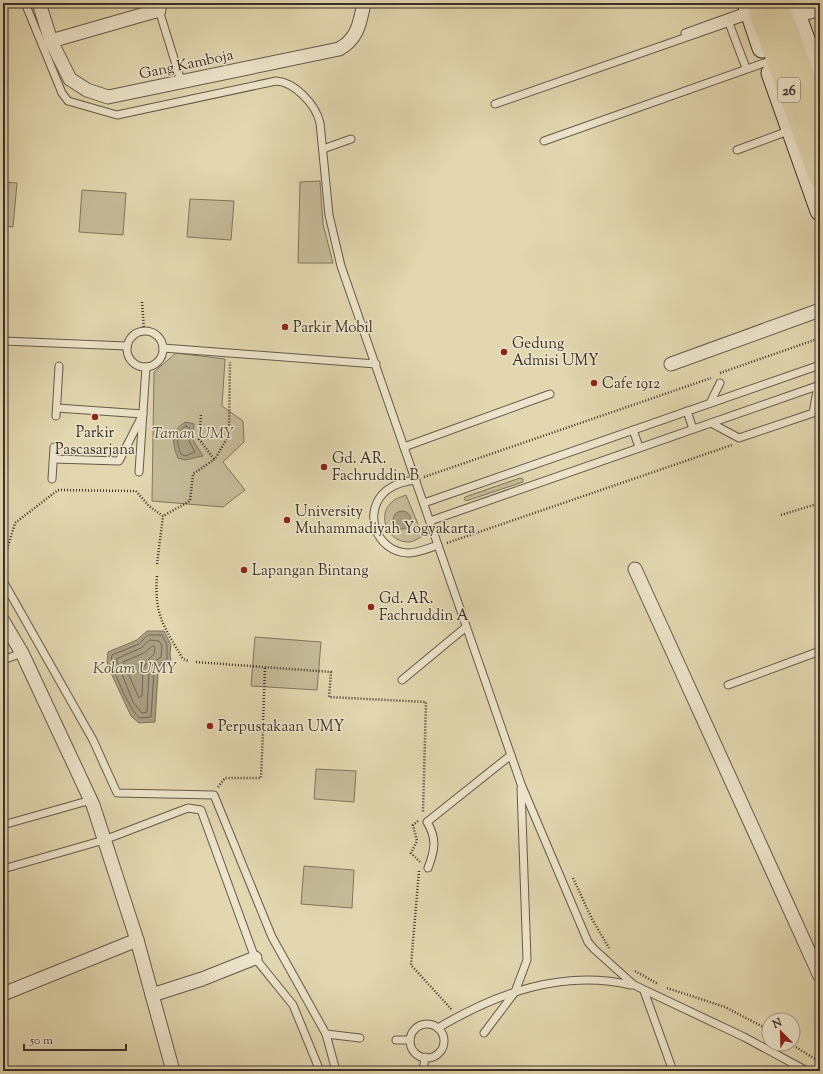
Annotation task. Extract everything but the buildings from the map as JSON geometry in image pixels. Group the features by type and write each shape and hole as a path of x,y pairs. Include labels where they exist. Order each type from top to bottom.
{"highway":[{"name":"26","path":"777,3 820,122"},
{"name":"26","path":"751,8 820,177"}],"street":[{"name":"Gang Kamboja","path":"39,3 51,42 70,79 87,90 108,97 339,49 347,45 354,37 360,25 364,3"},
{"path":"51,42 159,6"},
{"path":"751,8 767,62 820,211"},
{"path":"820,9 794,9 820,81"},
{"path":"671,364 820,310"},
{"path":"635,569 820,976"},
{"path":"3,621 22,653 91,800 137,940 173,1071"},
{"path":"3,994 137,940"},
{"path":"152,994 202,979 255,958"}],"lane":[{"path":"25,3 62,92 68,101 117,115 276,81 284,82 301,93 317,113 320,123 329,215 340,259 521,784 590,946 634,985 644,991 744,1037 807,1071"},
{"path":"159,6 181,81"},
{"path":"495,104 730,23 751,8"},
{"path":"685,33 751,8"},
{"path":"730,23 746,68"},
{"path":"544,141 746,68 767,62"},
{"path":"737,150 791,130"},
{"path":"323,149 351,139"},
{"path":"144,330 150,331 160,337 163,348 159,361 146,367 136,365 129,357 127,346 133,335 144,330"},
{"path":"3,341 127,346"},
{"path":"163,348 376,364"},
{"path":"424,503 820,365"},
{"path":"59,366 56,412 143,414"},
{"path":"139,472 146,367"},
{"path":"710,404 720,383"},
{"path":"430,521 819,385 814,412 739,438 711,423"},
{"path":"404,447 550,394"},
{"path":"687,411 693,429"},
{"path":"54,459 119,461 143,414"},
{"path":"633,430 639,447"},
{"path":"52,479 54,447"},
{"path":"416,480 396,485 387,490 380,497 375,505 373,515 375,530 383,542 399,552 414,552 438,545"},
{"path":"3,582 93,740 118,793 213,794 272,938 326,1034 336,1071"},
{"path":"402,680 466,626"},
{"path":"728,685 820,651"},
{"path":"3,660 22,653"},
{"path":"428,868 434,854 434,840 427,822 511,755"},
{"path":"484,1033 515,992 527,960 521,784"},
{"path":"3,825 91,800"},
{"path":"3,869 104,840 188,808 201,810 255,958 293,1005 320,1071"},
{"path":"438,1028 458,1016 515,992 540,985 580,979 613,980 634,985"},
{"path":"644,991 673,1071"},
{"path":"427,1024 438,1028 444,1037 443,1048 435,1055 425,1058 418,1055 413,1050 410,1040 412,1034 420,1025 427,1024"},
{"path":"326,1034 360,1038"},
{"path":"396,1040 410,1040"},
{"path":"423,1071 425,1058"}],"path":[{"path":"142,302 144,330"},
{"path":"416,480 708,380 720,373 820,338"},
{"path":"163,516 190,500 193,474 214,459 229,435 230,353"},
{"path":"202,415 199,439 214,459"},
{"path":"438,545 738,444"},
{"path":"3,563 15,524 58,490 136,491 149,506 163,516"},
{"path":"781,515 820,503"},
{"path":"157,564 163,516"},
{"path":"156,576 155,594 161,622 183,659 188,661"},
{"path":"196,662 331,672 329,697 426,703 423,817 414,825 417,841 411,853 420,862 411,965 458,1016"},
{"path":"263,722 264,667"},
{"path":"213,794 225,778 261,778 263,730"},
{"path":"559,874 570,870 592,919 611,951"},
{"path":"633,970 664,987 724,1007 761,1026"},
{"path":"801,1050 820,1062"}],"green space":[{"path":"320,181 323,224 333,263 298,263 300,182"},
{"path":"3,182 17,183 13,227 3,226"},
{"path":"82,190 126,193 123,235 79,232"},
{"path":"190,199 234,201 231,240 187,237"},
{"name":"Taman UMY","path":"176,353 225,359 222,406 243,421 244,442 223,462 245,490 223,507 152,501 154,372"},
{"path":"520,478 523,479 523,482 466,501 464,499 465,497"},
{"path":"406,495 423,536 409,542 395,538 390,533 385,521 387,507 393,501"},
{"path":"255,637 321,642 317,690 251,686"},
{"path":"316,769 356,771 354,802 314,799"},
{"path":"304,866 354,870 352,908 301,904"}],"water":[{"path":"186,422 194,424 193,440 203,456 185,460 178,458 174,448 174,438 177,429"},
{"path":"402,511 408,514 411,520 408,526 402,529 396,526 393,520 396,514"},
{"name":"Kolam UMY","path":"147,631 164,631 171,645 171,661 158,673 155,722 139,723 131,716 107,662 108,652 137,640"}],"place":[{"name":"Parkir Mobil","path":"285,327"},
{"name":"Gedung Admisi UMY","path":"504,352"},
{"name":"Cafe 1912","path":"594,383"},
{"name":"Parkir Pascasarjana","path":"95,417"},
{"name":"Gd. AR. Fachruddin B","path":"324,467"},
{"name":"University Muhammadiyah Yogyakarta","path":"287,520"},
{"name":"Lapangan Bintang","path":"244,570"},
{"name":"Gd. AR. Fachruddin A","path":"371,607"},
{"name":"Perpustakaan UMY","path":"210,726"}]}
